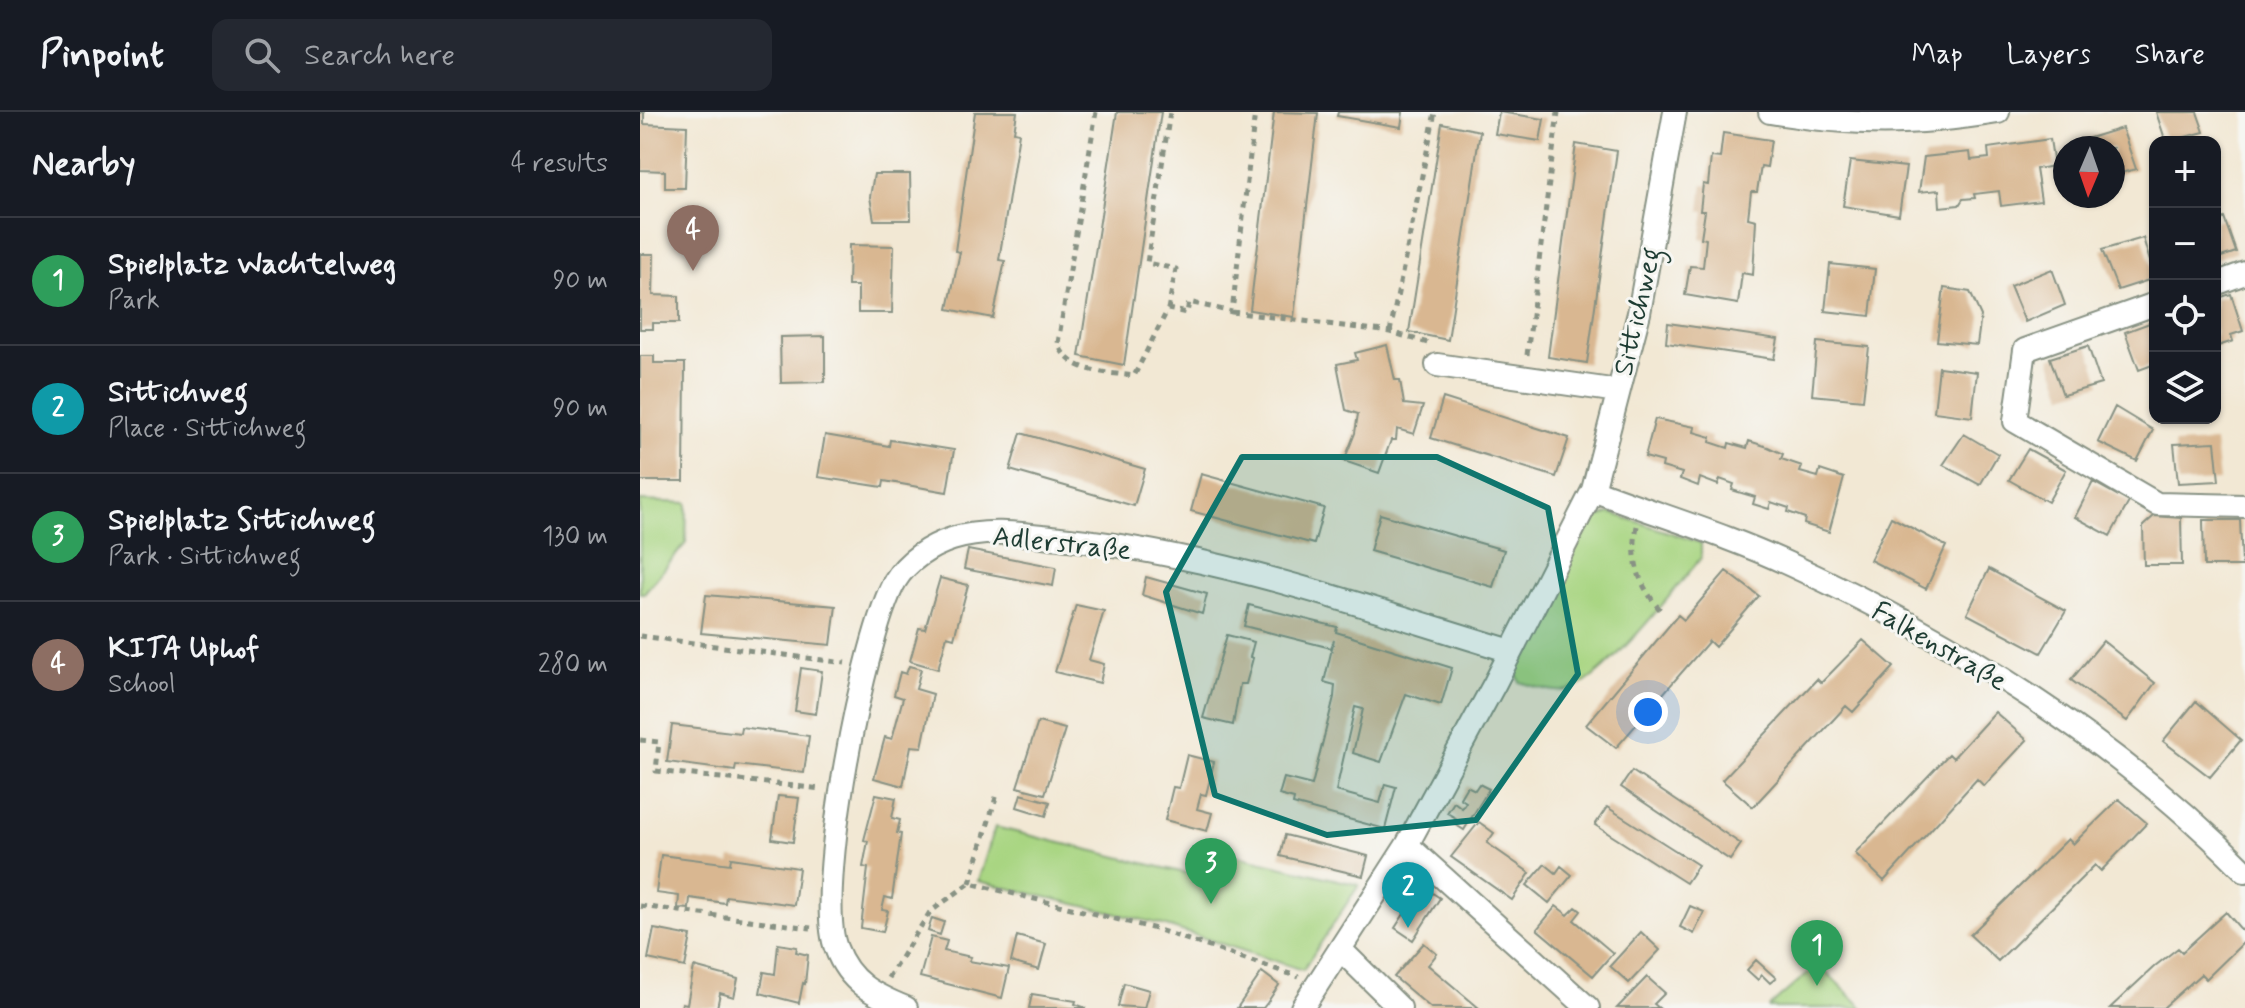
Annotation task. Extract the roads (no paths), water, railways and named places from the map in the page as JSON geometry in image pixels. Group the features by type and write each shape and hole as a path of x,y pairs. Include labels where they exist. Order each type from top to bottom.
{"street":[{"name":"Sittichweg","path":"1302,1008 1342,951 1407,845 1593,490 1645,282 1675,112"},
{"path":"1770,112 1933,123 1998,112"},
{"path":"2221,282 2245,273"},
{"path":"2149,306 2025,350 2015,421 2157,504 2245,506"},
{"path":"1437,365 1618,391"},
{"name":"Falkenstraße","path":"1593,490 1790,564 1954,648 2123,764 2245,871"},
{"name":"Adlerstraße","path":"906,1008 867,991 847,972 832,931 842,791 866,666 890,592 902,572 925,551 974,533 1080,540 1227,568 1511,651"},
{"path":"1407,845 1588,1008"},
{"path":"1342,951 1400,1008"}],"place":[{"name":"KITA Uphof","path":"693,271"},
{"name":"Spielplatz Sittichweg","path":"1211,904"},
{"name":"Sittichweg","path":"1408,928"},
{"name":"Spielplatz Wachtelweg","path":"1817,986"}]}
